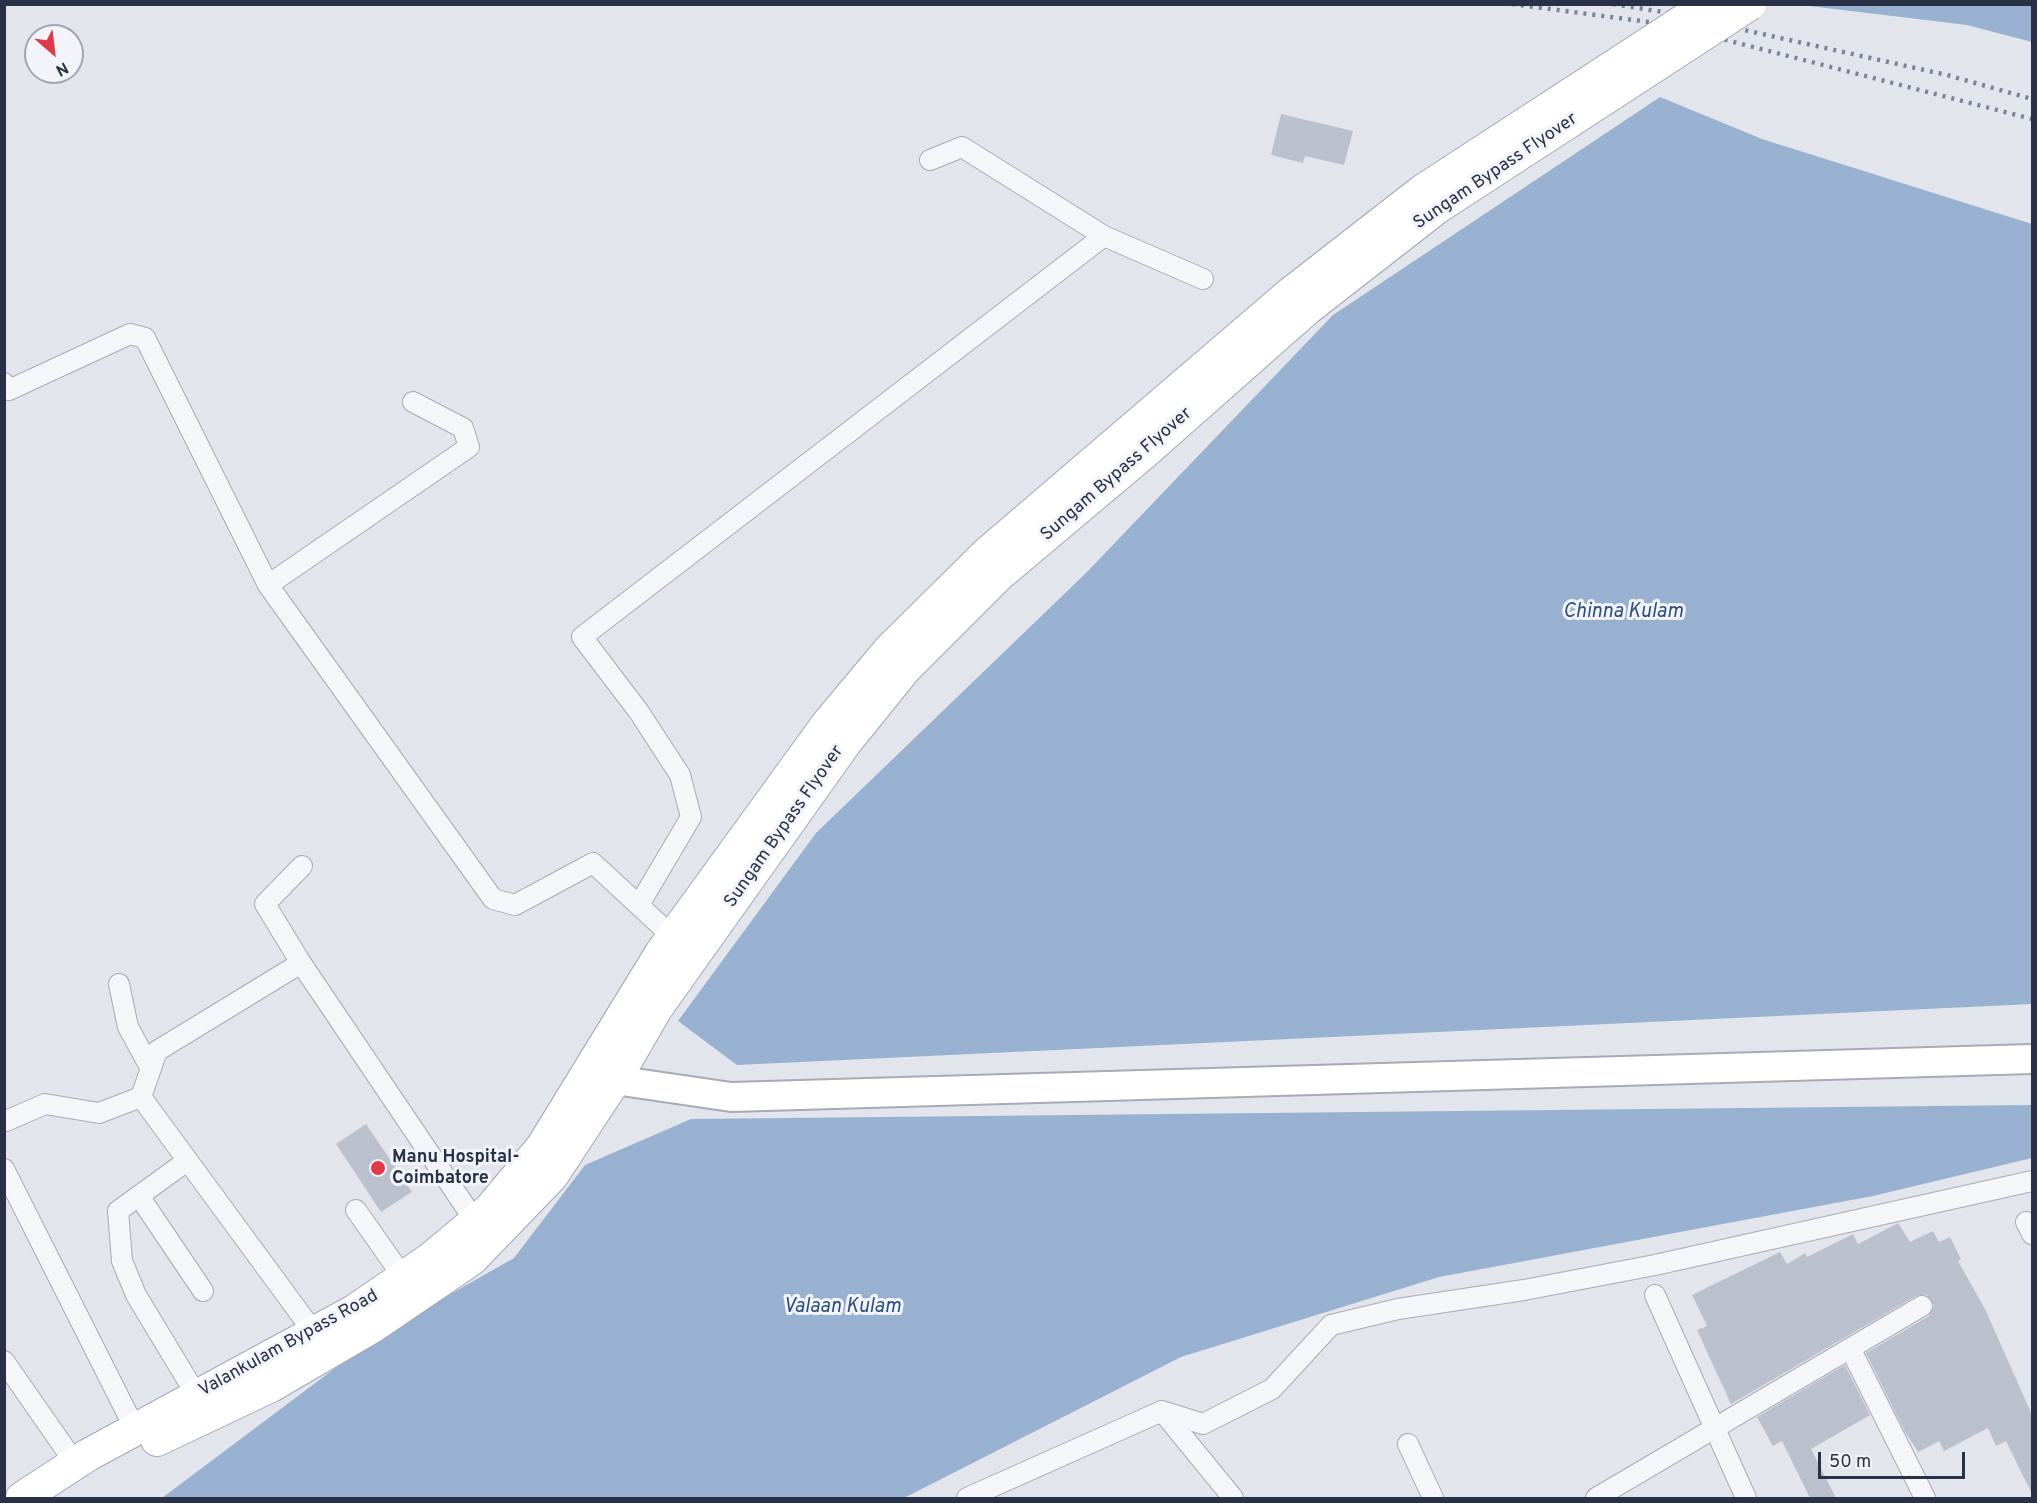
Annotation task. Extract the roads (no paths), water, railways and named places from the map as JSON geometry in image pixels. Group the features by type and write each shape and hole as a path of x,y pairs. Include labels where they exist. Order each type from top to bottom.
{"main road":[{"name":"Sungam Bypass Flyover","path":"602,1073 663,999 846,742 897,659 985,555 1300,286 1422,191 1709,4"},
{"name":"Sungam Bypass Flyover","path":"602,1073 673,937 828,723 897,659 1144,453 1316,302 1438,207 1750,4"},
{"name":"Valankulam Bypass Road","path":"22,1498 75,1463 135,1429 315,1334 354,1311 403,1277 490,1209 602,1073"},
{"name":"Valankulam Bypass Road","path":"51,1498 160,1438 271,1386 372,1327 472,1259 552,1176 602,1073"}],"street":[{"path":"930,160 962,147 1104,236 1203,279"},
{"path":"639,905 691,817 680,775 639,712 582,637 1104,236"},
{"path":"4,383 9,390 130,334 145,338 268,585 493,899 515,905 593,863 673,937"},
{"path":"268,585 469,447 463,428 413,402"},
{"path":"302,866 265,904 301,963 475,1221"},
{"path":"6,1121 45,1104 99,1113 141,1097 157,1051 301,963"},
{"path":"119,984 128,1027 151,1069"},
{"path":"602,1073 731,1097 2032,1059"},
{"path":"141,1097 315,1334"},
{"path":"187,1161 118,1211 122,1261 136,1295 197,1396"},
{"path":"4,1168 135,1429"},
{"path":"973,1497 1162,1411 1203,1424 1272,1389 1332,1325 1398,1309 1524,1290 1655,1265 2032,1181"},
{"path":"139,1196 202,1291"},
{"path":"356,1210 403,1277"},
{"path":"1655,1295 1746,1498"},
{"path":"1596,1498 1851,1350 1922,1306"},
{"path":"1851,1350 1925,1498"},
{"path":"4,1361 75,1463"},
{"path":"1162,1411 1233,1498"},
{"path":"1408,1444 1433,1498"}],"water":[{"path":"1801,5 2032,5 2032,42 1967,25"},
{"name":"Chinna Kulam","path":"1660,97 1762,139 2032,224 2032,1004 737,1065 678,1021 816,833 1086,573 1333,315"},
{"name":"Valaan Kulam","path":"2032,1105 2032,1158 1873,1196 1439,1277 1181,1357 904,1498 162,1498 382,1333 514,1258 585,1165 691,1119"}],"railway":[{"path":"1512,4 1664,24 2032,119"},
{"path":"1613,4 1663,12 1947,75 2032,99"}],"place":[{"name":"Manu Hospital- Coimbatore","path":"378,1168"}]}
